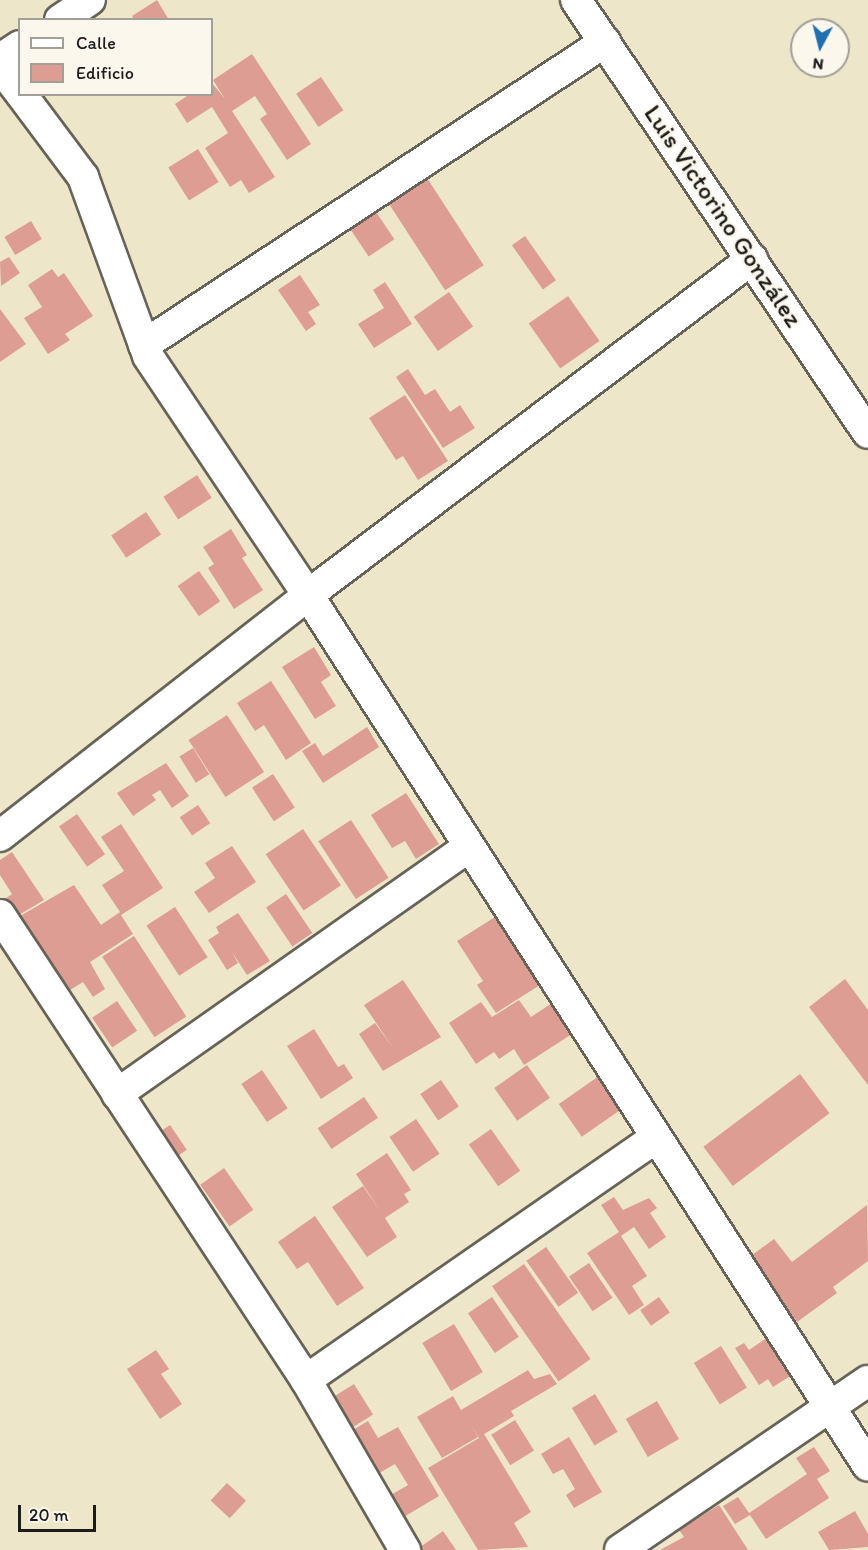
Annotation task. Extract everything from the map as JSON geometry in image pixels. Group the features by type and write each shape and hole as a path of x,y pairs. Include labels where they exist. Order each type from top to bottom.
{"street":[{"path":"63,18 90,0"},
{"name":"Luis Victorino González","path":"576,0 868,433"},
{"path":"144,345 605,42"},
{"path":"0,59 18,47"},
{"path":"0,67 18,91"},
{"path":"22,96 83,177 144,345 308,595 868,1466"},
{"path":"0,836 308,595 752,259"},
{"path":"117,1094 470,847"},
{"path":"0,915 306,1380 405,1550"},
{"path":"306,1380 656,1138"},
{"path":"620,1550 868,1381"}],"building":[{"path":"157,0 168,18 133,18 132,16"},
{"path":"252,54 311,144 287,160 260,119 267,114 255,96 232,111 275,177 249,193 241,180 230,187 205,148 228,133 212,107 187,123 175,104 187,96 213,96 213,84 225,99 213,80"},
{"path":"321,77 343,110 318,127 296,94"},
{"path":"198,149 219,182 189,201 168,168"},
{"path":"427,178 484,265 445,290 388,203"},
{"path":"372,206 394,239 369,256 346,223"},
{"path":"31,221 42,239 15,255 4,237"},
{"path":"525,236 556,280 543,289 512,245"},
{"path":"9,257 20,273 1,286 0,262"},
{"path":"52,269 58,277 64,273 93,316 65,334 70,340 48,354 24,318 42,307 28,285"},
{"path":"300,275 320,305 308,312 316,324 306,331 278,290"},
{"path":"385,282 412,324 374,348 358,324 384,308 373,290"},
{"path":"449,292 473,326 438,351 414,317"},
{"path":"568,296 600,341 560,369 529,324"},
{"path":"0,309 26,344 0,362"},
{"path":"408,369 425,395 435,389 450,412 460,405 475,428 443,448 396,377"},
{"path":"405,395 448,461 418,480 403,456 396,460 369,418"},
{"path":"197,475 212,498 178,519 163,497"},
{"path":"146,512 161,534 126,558 111,535"},
{"path":"231,529 247,555 242,558 263,590 234,609 208,568 214,564 203,547"},
{"path":"199,571 220,601 199,616 178,586"},
{"path":"314,647 331,675 321,682 336,706 315,719 282,667"},
{"path":"271,681 311,743 286,760 264,725 255,731 237,703"},
{"path":"227,715 264,772 225,797 188,740"},
{"path":"367,727 379,747 323,783 302,751 315,743 323,756"},
{"path":"193,748 209,774 196,783 179,756"},
{"path":"166,763 189,796 172,808 160,790 152,795 156,800 133,816 117,793"},
{"path":"273,774 295,808 274,821 252,788"},
{"path":"406,793 439,844 416,859 405,841 392,848 371,815"},
{"path":"198,805 210,823 192,836 180,817"},
{"path":"77,814 105,854 87,867 59,827"},
{"path":"351,820 389,878 356,899 318,841"},
{"path":"121,824 163,888 121,915 133,934 90,962 105,989 93,997 83,982 62,995 46,972 59,963 53,967 20,916 74,885 101,925 120,912 102,885 124,871 101,837"},
{"path":"303,829 341,885 304,911 266,854"},
{"path":"232,846 256,882 209,913 194,892 215,878 205,863"},
{"path":"12,852 44,900 14,918 2,901 12,894 0,875 0,860"},
{"path":"286,894 312,933 292,946 266,907"},
{"path":"175,907 208,957 179,976 146,926"},
{"path":"238,913 270,961 247,975 232,952 238,963 227,970 208,940 219,933 216,927"},
{"path":"495,917 540,985 496,1013 477,985 483,981 457,941"},
{"path":"134,936 186,1017 154,1037 102,957"},
{"path":"845,979 868,1010 868,1085 809,1007"},
{"path":"403,980 441,1037 383,1071 359,1034 375,1023 393,1048 364,1005"},
{"path":"519,1000 531,1017 555,1001 575,1032 524,1065 514,1049 499,1059 494,1052 476,1064 449,1023 481,1002 492,1017"},
{"path":"117,1001 137,1031 112,1048 92,1018"},
{"path":"314,1029 338,1067 344,1064 353,1078 321,1099 287,1046"},
{"path":"527,1065 550,1098 517,1121 494,1088"},
{"path":"262,1070 288,1108 267,1122 241,1084"},
{"path":"800,1074 829,1113 733,1186 703,1147"},
{"path":"599,1076 622,1109 582,1137 559,1104"},
{"path":"441,1080 459,1107 438,1121 420,1094"},
{"path":"364,1097 378,1118 332,1149 318,1128"},
{"path":"416,1119 439,1154 413,1172 389,1137"},
{"path":"170,1125 187,1150 169,1162 152,1137"},
{"path":"491,1129 520,1171 498,1186 469,1144"},
{"path":"387,1153 411,1190 404,1194 409,1202 385,1218 397,1237 367,1257 332,1207 363,1186 381,1212 356,1174"},
{"path":"224,1168 253,1210 229,1226 200,1185"},
{"path":"614,1197 623,1210 649,1198 657,1208 650,1213 666,1237 649,1249 634,1227 621,1236 647,1276 632,1286 644,1305 629,1315 587,1253 619,1232 601,1205"},
{"path":"867,1205 868,1261 833,1287 837,1293 797,1322 748,1258 774,1239 792,1262"},
{"path":"315,1216 364,1288 337,1306 308,1262 297,1269 278,1242"},
{"path":"546,1247 578,1293 558,1307 526,1261"},
{"path":"589,1263 612,1298 593,1311 569,1276"},
{"path":"524,1264 591,1359 559,1381 492,1286"},
{"path":"492,1297 519,1337 495,1353 468,1313"},
{"path":"659,1297 670,1313 651,1326 640,1310"},
{"path":"454,1324 483,1372 451,1391 422,1343"},
{"path":"771,1335 795,1373 773,1387 768,1379 759,1385 735,1348 744,1343 749,1350"},
{"path":"721,1346 747,1388 720,1405 694,1363"},
{"path":"156,1350 169,1369 161,1374 182,1404 160,1419 127,1369"},
{"path":"528,1370 534,1379 550,1374 557,1384 511,1411 514,1416 484,1434 531,1512 514,1523 528,1547 478,1550 428,1468 479,1438 471,1425 478,1437 442,1458 417,1417 453,1396 461,1410"},
{"path":"354,1384 373,1415 341,1435 322,1404"},
{"path":"595,1394 618,1432 595,1446 572,1408"},
{"path":"657,1401 679,1439 648,1457 626,1419"},
{"path":"515,1420 534,1451 510,1465 491,1435"},
{"path":"368,1421 378,1438 398,1427 439,1496 397,1521 384,1499 408,1485 395,1464 367,1480 341,1437"},
{"path":"569,1437 602,1492 574,1508 566,1495 575,1489 563,1469 553,1474 541,1454"},
{"path":"814,1447 830,1471 817,1479 829,1498 766,1539 750,1515 735,1524 723,1506 738,1497 749,1513 807,1474 796,1458"},
{"path":"227,1483 246,1501 230,1518 211,1501"},
{"path":"719,1505 748,1550 660,1550 684,1537 679,1530"},
{"path":"855,1511 868,1534 868,1547 829,1550 818,1532"},
{"path":"443,1531 456,1550 416,1550"}]}
